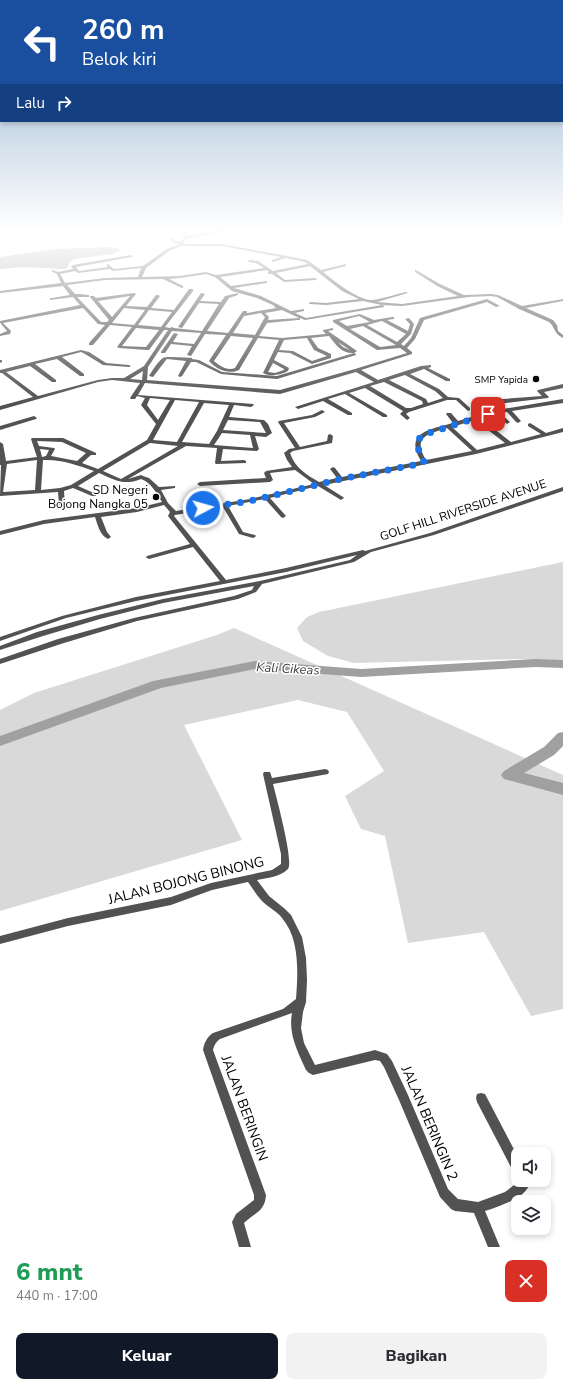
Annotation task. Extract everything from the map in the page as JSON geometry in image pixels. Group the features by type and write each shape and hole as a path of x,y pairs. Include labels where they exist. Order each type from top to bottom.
{"street":[{"path":"0,292 33,287"},
{"path":"66,287 98,322 110,321 135,326 172,328 282,339 331,336 325,331 331,329"},
{"path":"230,287 236,291 259,297 307,320 387,305 407,305 464,296 487,294 495,295 551,321 555,325 556,331 563,337"},
{"path":"340,287 364,300 387,305"},
{"path":"440,287 446,291 464,296"},
{"path":"158,296 119,347 146,350 191,290"},
{"path":"371,302 406,293"},
{"path":"52,299 75,297 91,298 135,294 91,344"},
{"path":"180,327 202,294"},
{"path":"180,376 195,345 222,303 227,297 236,294"},
{"path":"91,298 97,295"},
{"path":"118,296 125,306 176,311"},
{"path":"91,298 110,321"},
{"path":"374,322 360,315 335,321 379,349 401,346 413,340 420,320 422,319 485,299 498,306"},
{"path":"311,303 326,304 364,300"},
{"path":"521,308 563,300"},
{"path":"198,302 222,303"},
{"path":"266,302 280,309 263,313 244,314 211,361 230,371 237,369 266,320"},
{"path":"1,323 84,306"},
{"path":"290,312 302,310"},
{"path":"263,313 266,320"},
{"path":"266,320 273,321 298,318"},
{"path":"346,328 392,318"},
{"path":"401,346 409,334 412,324 408,319"},
{"path":"383,320 409,334"},
{"path":"1,323 10,322"},
{"path":"0,335 8,333 9,331 1,323"},
{"path":"0,408 103,380 144,381 283,392 410,353 364,324"},
{"path":"555,325 563,325"},
{"path":"125,380 146,367 172,328"},
{"path":"163,352 176,334"},
{"path":"277,351 291,352 312,363 329,357 315,348 308,338"},
{"path":"272,361 282,339"},
{"path":"170,343 195,345"},
{"path":"1,371 83,351 105,364 129,366"},
{"path":"151,376 165,358 189,357 198,361 213,372 220,374 261,378 279,378 354,354"},
{"path":"58,357 82,375"},
{"path":"32,364 54,381"},
{"path":"298,407 429,366"},
{"path":"146,367 144,381 136,397 251,405"},
{"path":"423,368 448,380"},
{"path":"357,370 378,382"},
{"path":"1,371 37,398"},
{"path":"405,373 437,390 447,398"},
{"path":"255,390 261,378"},
{"path":"385,380 424,400 426,404"},
{"path":"366,386 407,411"},
{"path":"497,402 516,398 526,400 546,398 540,393 540,391 563,386"},
{"path":"345,392 385,416"},
{"path":"148,397 144,405 158,423"},
{"path":"407,418 403,414 407,411 447,398 456,399 468,409"},
{"path":"0,444 2,463 0,494 62,490 73,486 149,441 173,399"},
{"path":"323,399 350,414"},
{"path":"121,480 136,473 181,444 202,401"},
{"path":"422,464 417,444 419,438 428,432 496,412 563,401"},
{"path":"210,447 220,431 232,404"},
{"path":"508,410 518,421"},
{"path":"298,448 281,422 313,416 322,412"},
{"path":"496,412 507,422"},
{"path":"449,414 457,424"},
{"path":"0,428 34,418"},
{"path":"220,431 266,435 269,433 262,421 225,418"},
{"path":"476,418 509,443"},
{"path":"530,425 546,435"},
{"path":"448,426 476,452"},
{"path":"224,582 171,516 175,513 267,498 341,479 422,464 563,430"},
{"path":"149,441 256,450 252,434"},
{"path":"330,436 330,442 298,448 287,453 296,468 340,498"},
{"path":"38,492 40,458 34,439 56,439 70,443 92,454 77,464"},
{"path":"36,447 52,449 48,458"},
{"path":"220,447 218,463 244,462"},
{"path":"2,463 48,458 63,460 98,470 121,480 129,481 141,477"},
{"path":"200,484 270,480 271,479 267,473 268,472 296,468"},
{"path":"333,469 341,479"},
{"path":"136,473 150,481 158,489 165,503 175,513"},
{"path":"73,486 94,495"},
{"path":"158,489 173,487"},
{"name":"GOLF HILL RIVERSIDE AVENUE","path":"369,551 432,534 563,489"},
{"path":"62,490 62,505"},
{"path":"267,498 283,516"},
{"path":"0,533 44,522 137,510 165,503"},
{"path":"225,506 241,533 253,536"},
{"path":"97,515 104,533 108,537"},
{"path":"149,557 195,546"},
{"path":"0,639 72,615 136,599 286,570 350,554 369,551"},
{"path":"0,648 98,616 163,601 260,583 352,561 369,551"},
{"path":"0,662 55,642 136,619 241,597 254,591 260,583"},
{"name":"JALAN BOJONG BINONG","path":"0,940 68,922 171,901 211,887 274,873 285,866 286,862 282,836 268,778 325,772"},
{"path":"250,878 262,896 279,908 288,918 294,931 300,954 303,976 301,1002"},
{"name":"JALAN BERINGIN 2","path":"301,1002 295,1019 294,1028 302,1049 313,1070 375,1055 383,1057 388,1064 401,1092 444,1193 455,1205 478,1208"},
{"name":"JALAN BERINGIN","path":"245,1247 238,1222 241,1216 257,1206 261,1199 208,1050 209,1045 211,1040 217,1036 286,1012 301,1002"},
{"path":"481,1098 511,1156"},
{"path":"494,1247 478,1208 514,1193 522,1187"}],"shaded area":[{"path":"563,562 563,661 517,659 354,663 328,656 303,641 297,628 307,617 319,612"},
{"path":"234,628 563,775 563,1009 531,1016 484,932 408,943 385,836 361,829 345,796 384,771 347,712 298,700 184,725 242,840 0,911 0,710 34,693 217,635"}],"waterway":[{"name":"Kali Cikeas","path":"0,741 158,684 255,665 361,673 536,663 563,664"},
{"name":"Kali Cikeas","path":"563,737 549,751 509,775 563,789"}],"place":[{"name":"SMP Yapida","path":"536,379"},
{"name":"SD Negeri Bojong Nangka 05","path":"156,497"}],"route":[{"path":"203,508 225,506 250,501 341,479 419,464 424,462 421,458 417,441 423,435 434,430 488,414"}]}
